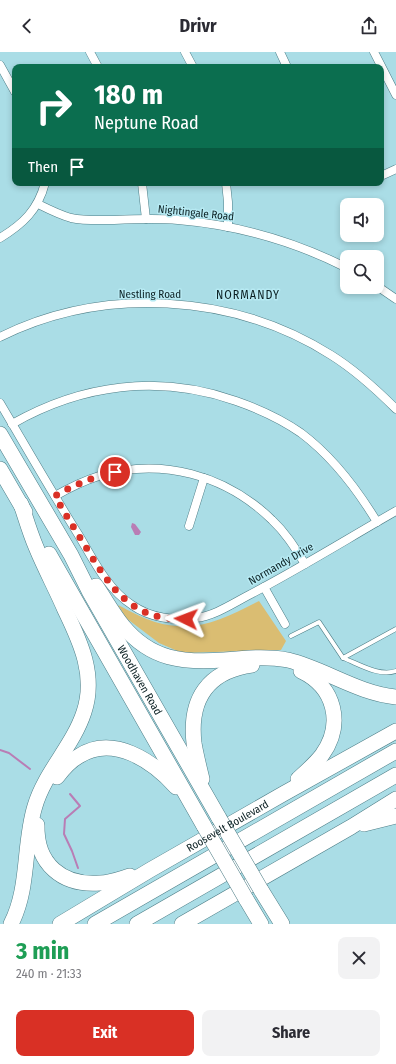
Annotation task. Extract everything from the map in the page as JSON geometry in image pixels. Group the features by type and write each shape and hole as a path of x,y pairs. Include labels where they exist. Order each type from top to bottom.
{"highway":[{"name":"Woodhaven Road","path":"0,434 71,554 89,591 206,796 282,924"},
{"name":"Woodhaven Road","path":"0,469 260,924"},
{"path":"11,924 22,897 30,826 35,804 45,782 78,727 87,704 89,686 84,654 77,634 35,546 21,504"},
{"path":"71,554 95,584 122,625 140,643 156,652 175,659 194,662 260,658 286,660 303,665 366,691 396,697"},
{"path":"206,796 194,744 194,715 198,702 209,684 218,676 242,667 260,665 285,667 306,674 318,682 323,688 333,707 334,727 327,748 317,761 283,794"},
{"name":"Roosevelt Boulevard","path":"60,924 150,870 396,731"},
{"path":"150,870 109,882 93,883 72,880 49,866 39,846 37,832 38,816 51,785 65,767 79,755 97,749 117,748 133,754 156,768 193,806"},
{"name":"Roosevelt Boulevard","path":"95,924 396,751"},
{"path":"137,924 396,775"},
{"path":"182,924 351,827 396,799"},
{"path":"351,827 396,816"},
{"path":"78,924 114,913"}],"street":[{"path":"90,52 96,64"},
{"path":"185,52 192,64"},
{"path":"280,52 286,64"},
{"path":"374,52 380,64"},
{"path":"0,65 12,87"},
{"path":"384,72 396,95"},
{"path":"384,175 396,169"},
{"path":"0,238 21,224 31,214 38,204 44,186"},
{"path":"142,186 146,219"},
{"path":"226,186 228,227"},
{"name":"Nightingale Road","path":"38,204 71,218 87,221 146,219 176,220 252,231 325,257 340,264"},
{"path":"384,291 396,299"},
{"name":"Nestling Road","path":"0,337 19,328 60,314 96,307 132,303 166,302 201,307 242,315 270,324 302,338 331,355 357,373 396,409"},
{"path":"12,424 28,415 74,396 122,387 170,386 219,395 271,415 301,434 334,463 359,493 377,522"},
{"path":"0,403 55,496 75,485 98,476 127,470 159,468 192,474 228,487 251,501 278,526 292,542 305,564"},
{"path":"189,526 204,478"},
{"name":"Normandy Drive","path":"55,496 106,580 118,593 131,605 143,612 172,619 197,618 218,611 264,588 396,511"},
{"path":"264,588 285,624"}],"lane":[{"path":"290,636 319,622 343,658 378,672 390,673 396,671"},
{"path":"343,658 396,629"}],"shaded area":[{"path":"132,523 135,524 141,532 139,535 135,535 131,527"},
{"path":"259,601 286,641 281,650 182,653 159,643 126,618 118,605 155,622 183,626 209,623 233,614"}],"waterway":[{"path":"0,750 9,753 30,769"},
{"path":"70,794 80,806 65,819 64,834 78,868"}],"district":[{"name":"NORMANDY","path":"248,295"}],"route":[{"path":"115,472 98,476 75,485 55,496 106,580 118,593 131,605 143,612 157,616 186,619"}]}
